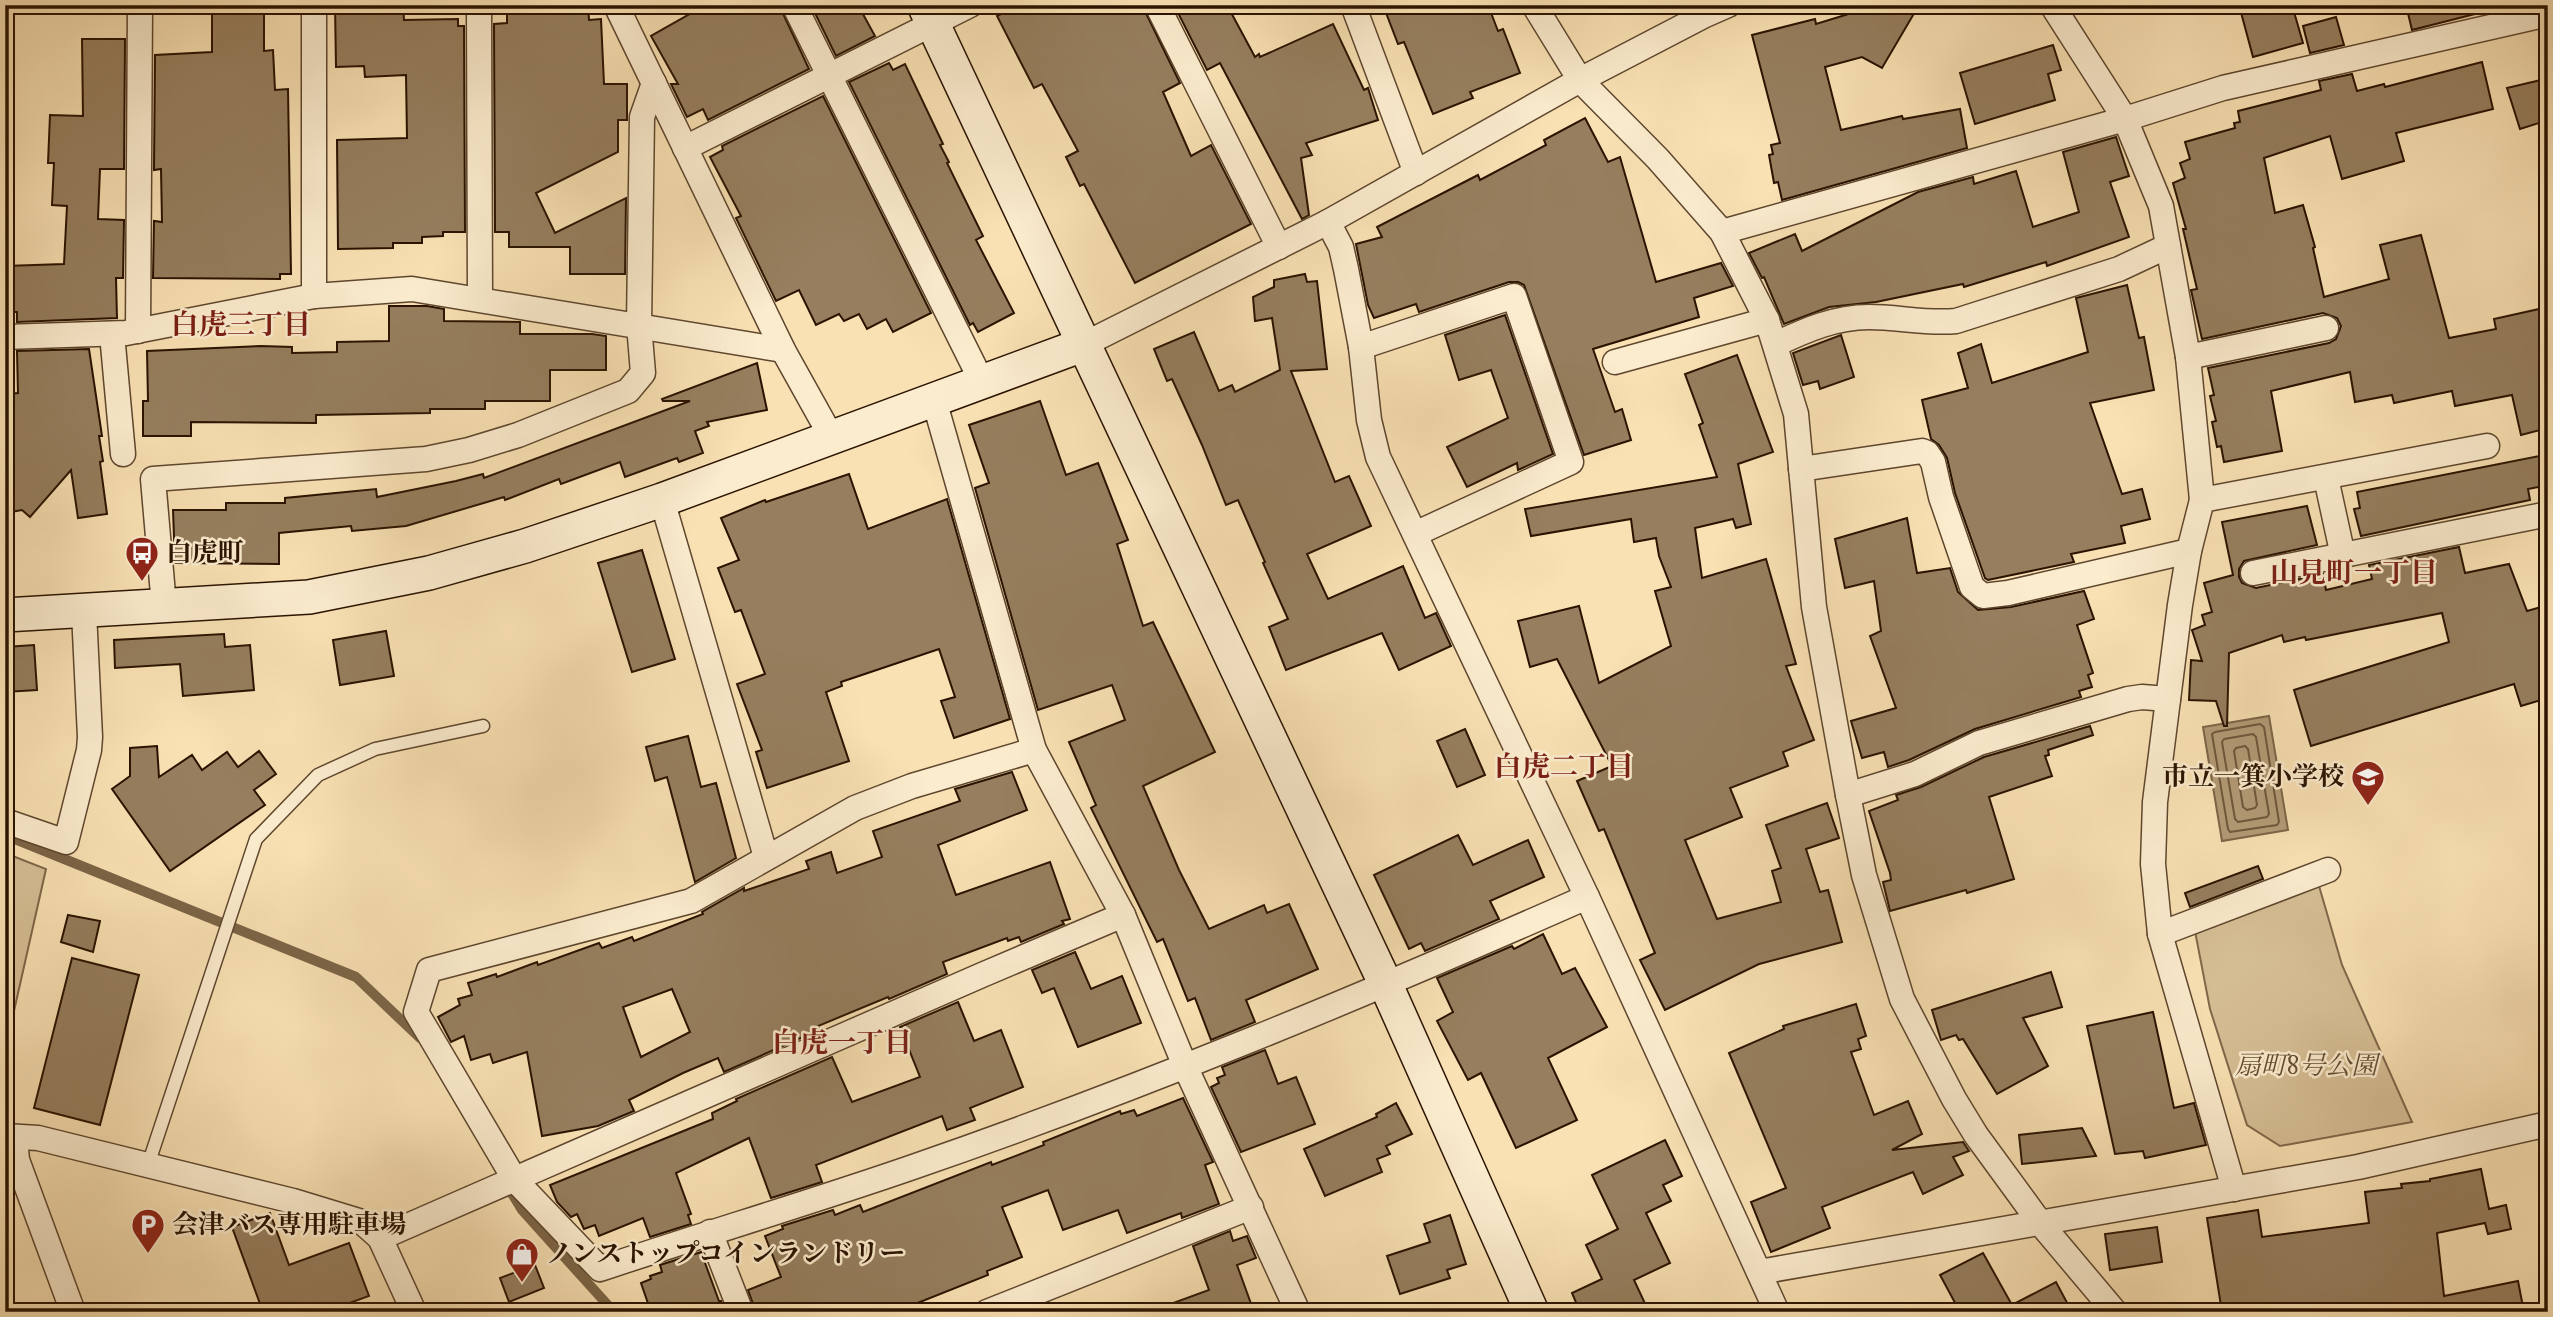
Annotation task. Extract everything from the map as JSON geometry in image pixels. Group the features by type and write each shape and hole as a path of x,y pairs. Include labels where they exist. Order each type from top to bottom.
{"street":[{"path":"138,331 140,5"},
{"path":"314,5 314,296"},
{"path":"479,5 480,299"},
{"path":"616,5 783,350 832,438"},
{"path":"794,5 982,382"},
{"path":"685,148 828,76 928,14 970,5"},
{"path":"1157,5 1279,247"},
{"path":"1353,5 1416,173"},
{"path":"1534,5 1580,80 1658,159 1722,232 1767,320 1796,414 1814,607 1848,795 1864,875 1902,999 1970,1126 2041,1224 2115,1312"},
{"path":"5,615 309,597 429,573 525,546 663,500 1085,344 1328,222 1580,80 1728,5"},
{"path":"2052,5 2125,119 2161,206 2188,357 2202,500 2189,551 2168,699 2155,802 2153,864 2160,934 2234,1189"},
{"path":"928,14 1386,985 1532,1312"},
{"path":"1722,232 2125,119 2223,88 2500,15 2548,14"},
{"path":"164,606 153,479 426,459 505,439 628,391 643,373 639,325 642,117 654,83"},
{"path":"1328,222 1341,247 1361,347 1372,440 1587,897 1777,1312"},
{"path":"1776,344 1811,327 1854,318 1941,323 1956,321 2119,269 2168,246"},
{"path":"5,337 138,331 314,296 412,289 783,350"},
{"path":"1361,347 1514,296 1571,462 1415,534"},
{"path":"1615,362 1767,320"},
{"path":"2188,357 2326,328"},
{"path":"112,334 123,454"},
{"path":"934,400 1034,750 1123,915 1185,1066 1298,1312"},
{"path":"2202,500 2487,446"},
{"path":"1801,469 1922,451 1927,453 1933,462 1941,497 1972,587 1983,596 2008,593 2189,551"},
{"path":"2326,478 2343,556"},
{"path":"663,500 766,858"},
{"path":"2253,573 2548,514"},
{"path":"5,821 66,842 90,737 84,612"},
{"path":"1848,795 1915,774 1979,743 2128,699 2168,699"},
{"path":"1034,750 912,786 855,808 691,901 429,970 416,1012 515,1180 600,1269 912,1167 1185,1066 1386,985 1587,897"},
{"path":"2160,934 2328,870"},
{"path":"380,1238 1123,915"},
{"path":"1759,1272 2358,1167 2548,1124"},
{"path":"73,1312 10,1136 38,1138 293,1201 362,1222 380,1238 414,1312"},
{"path":"987,1312 1251,1207"},
{"path":"710,1232 741,1312"}],"lane":[{"path":"148,1166 256,839 318,775 375,749 483,726"}],"green space":[{"path":"5,853 46,869 5,1051"},
{"name":"扇町8号公園","path":"2317,879 2342,965 2412,1122 2280,1146 2247,1125 2210,1009 2194,926"}],"water":[{"path":"2269,716 2288,830 2222,841 2203,727"}],"building":[{"path":"212,5 264,5 264,51 273,50 275,90 288,89 291,274 280,274 280,279 153,278 154,221 162,222 161,169 154,170 155,55 212,52"},
{"path":"335,5 403,5 404,20 458,19 458,26 464,26 465,232 443,232 443,236 422,237 422,243 393,243 393,248 338,249 337,140 407,138 406,75 365,77 364,66 336,67"},
{"path":"507,5 588,5 589,20 601,19 604,84 627,84 627,120 618,120 618,152 536,193 555,233 626,198 625,274 570,274 570,247 509,247 509,232 495,232 494,24 507,23"},
{"path":"717,5 779,5 809,69 708,120 703,109 687,117 671,84 678,84 651,36 697,10 699,14"},
{"path":"811,5 858,5 875,36 836,56"},
{"path":"1001,5 1142,5 1180,83 1163,92 1191,156 1211,145 1251,224 1135,283 1084,184 1080,186 1066,157 1078,151 1042,84 1034,88 997,16 1005,12"},
{"path":"1174,5 1227,5 1255,57 1333,24 1364,90 1368,88 1378,120 1306,143 1312,155 1301,158 1309,215 1302,219 1220,63 1207,70"},
{"path":"1383,5 1488,5 1498,31 1503,29 1520,73 1470,92 1473,98 1433,114 1404,42 1398,44"},
{"path":"1878,5 1919,5 1882,68 1862,57 1825,67 1841,130 1902,116 1903,119 1960,109 1967,148 1782,200 1778,182 1774,183 1769,155 1773,154 1771,145 1780,143 1752,35 1815,19 1816,24"},
{"path":"2239,5 2292,5 2303,43 2253,57"},
{"path":"2406,5 2478,5 2479,13 2412,30"},
{"path":"2336,17 2344,45 2310,53 2303,26"},
{"path":"82,39 125,39 124,169 100,169 98,219 124,220 123,278 116,278 117,318 17,322 17,312 5,312 5,266 64,264 67,206 52,205 54,163 48,163 50,115 83,116"},
{"path":"2053,45 2061,70 2048,74 2055,100 1975,124 1960,73"},
{"path":"2482,62 2493,109 2396,133 2404,161 2342,179 2330,136 2264,158 2275,213 2303,205 2315,247 2313,248 2324,297 2389,279 2380,245 2421,235 2449,338 2496,329 2494,319 2539,309 2548,348 2548,428 2521,435 2512,395 2455,406 2452,391 2394,403 2392,395 2355,402 2350,372 2271,391 2282,451 2224,462 2221,446 2217,447 2212,422 2216,421 2210,396 2214,395 2208,368 2329,343 2336,339 2341,326 2337,318 2323,313 2202,339 2191,290 2197,289 2183,229 2186,229 2173,183 2185,178 2180,163 2190,159 2185,142 2235,128 2234,123 2240,122 2238,111 2321,90 2319,81 2352,74 2357,91 2384,84 2385,87"},
{"path":"889,63 893,70 905,64 943,144 940,145 949,162 947,163 983,236 976,240 1014,313 978,332 973,323 970,325 849,82"},
{"path":"2541,80 2548,103 2548,120 2520,129 2507,88"},
{"path":"823,96 931,313 893,332 886,319 867,329 859,314 844,321 839,314 816,325 799,290 776,301 736,218 741,216 710,157 723,150 722,146"},
{"path":"1585,118 1608,162 1620,157 1656,282 1721,263 1733,286 1694,298 1699,317 1593,349 1615,412 1622,409 1631,440 1584,455 1524,285 1509,282 1419,312 1416,304 1374,318 1368,305 1356,244 1382,237 1377,227 1478,175 1480,180 1546,145 1544,140"},
{"path":"2116,137 2129,176 2110,182 2129,237 2047,266 2046,262 1964,287 1963,284 1876,302 1829,307 1784,324 1764,277 1762,278 1749,253 1795,234 1802,251 1918,192 1973,177 1974,184 2016,171 2033,227 2079,212 2063,152"},
{"path":"1305,274 1307,282 1317,281 1327,369 1291,371 1335,482 1349,476 1371,526 1307,554 1328,599 1403,566 1425,618 1436,613 1451,646 1399,670 1382,633 1286,670 1269,627 1288,619 1263,563 1265,562 1238,500 1226,505 1172,379 1167,381 1154,349 1194,332 1219,391 1232,385 1235,392 1280,370 1272,318 1255,321 1253,297 1274,287 1274,280"},
{"path":"2127,285 2139,338 2144,337 2154,390 2090,403 2122,494 2142,489 2150,519 2121,526 2125,543 2071,554 2074,562 1988,580 1955,493 1947,458 1939,445 1931,439 1922,400 1968,388 1958,353 1981,344 1992,383 2088,352 2076,298"},
{"path":"389,306 444,309 444,321 520,322 520,334 606,336 606,370 550,370 550,401 485,401 485,409 430,409 430,413 316,415 316,423 191,422 191,436 143,436 143,401 148,401 147,351 261,346 292,347 292,353 337,352 337,342 389,341"},
{"path":"1505,315 1553,454 1518,470 1517,463 1467,487 1447,447 1508,418 1491,370 1459,380 1445,335"},
{"path":"1841,335 1854,377 1820,389 1818,381 1803,385 1793,353"},
{"path":"89,349 102,436 99,436 103,461 100,462 107,514 78,518 71,470 30,517 22,510 5,513 5,394 18,393 17,351"},
{"path":"1737,355 1773,452 1738,464 1751,524 1736,528 1733,519 1695,528 1702,578 1766,559 1796,664 1786,666 1814,740 1783,752 1788,766 1730,788 1742,817 1685,840 1717,919 1781,902 1772,871 1781,868 1766,825 1827,803 1839,838 1806,849 1820,892 1828,890 1842,942 1759,964 1665,1010 1640,960 1655,953 1604,829 1599,831 1577,781 1612,766 1557,659 1530,667 1518,621 1579,606 1599,683 1671,646 1655,591 1671,587 1659,556 1656,538 1634,542 1631,519 1531,536 1525,509 1717,477 1699,425 1703,423 1685,374"},
{"path":"757,363 767,410 707,422 709,426 695,431 703,453 679,462 677,458 625,477 620,462 561,484 559,479 505,500 504,497 406,526 352,531 351,526 279,533 279,564 175,563 173,510 226,510 226,503 285,503 285,498 376,489 377,497 483,474 484,478 690,401 662,399"},
{"path":"1040,401 1066,475 1098,463 1128,540 1117,544 1143,626 1153,622 1215,752 1143,786 1179,870 1209,929 1264,905 1267,913 1289,904 1318,969 1246,1000 1255,1022 1211,1040 1195,998 1188,1001 1163,939 1157,942 1091,808 1096,805 1069,742 1125,720 1112,685 1038,710 975,488 989,483 969,425"},
{"path":"2545,455 2548,485 2528,489 2530,500 2361,536 2354,509 2360,508 2357,492"},
{"path":"849,474 868,529 947,499 1010,719 954,738 941,701 955,697 939,649 841,682 842,686 826,692 849,761 767,788 756,752 762,750 737,684 765,674 741,610 735,612 718,568 739,560 721,518 765,500 766,502"},
{"path":"2307,506 2317,545 2244,561 2239,569 2242,583 2256,588 2323,574 2326,590 2372,579 2369,565 2459,547 2465,573 2509,564 2527,611 2548,605 2548,698 2521,706 2514,684 2311,746 2294,690 2449,642 2442,613 2306,640 2305,637 2284,642 2282,635 2229,653 2227,726 2224,726 2216,701 2189,700 2191,660 2202,661 2192,630 2205,625 2202,615 2212,612 2204,583 2233,575 2222,522"},
{"path":"1907,518 1917,573 1950,568 1958,592 1978,610 2011,607 2084,591 2094,619 2077,625 2093,673 2088,675 2092,687 2079,691 2081,697 1975,729 1888,767 1884,752 1862,758 1851,721 1896,708 1870,636 1881,631 1874,581 1845,588 1835,539"},
{"path":"642,550 675,659 632,672 598,563"},
{"path":"386,631 394,676 340,685 333,640"},
{"path":"224,634 225,647 250,645 254,690 183,696 180,664 115,668 114,640"},
{"path":"34,645 37,690 5,692 5,647"},
{"path":"2090,726 2093,735 2048,750 2049,755 2045,756 2052,776 1989,797 2014,879 1890,911 1883,882 1891,880 1890,873 1869,811 1898,800 1896,795 1921,787 1984,757"},
{"path":"1465,729 1485,775 1457,787 1437,741"},
{"path":"688,736 701,787 716,783 736,858 695,882 667,777 655,781 646,747"},
{"path":"157,746 159,777 192,755 202,770 227,752 238,767 259,751 276,774 254,790 265,805 170,871 112,789 130,776 130,748"},
{"path":"1012,772 1027,810 938,845 956,895 1050,862 1070,919 1021,942 1019,937 1008,941 1007,938 943,962 947,974 818,1026 819,1030 724,1072 718,1058 683,1073 629,1100 634,1111 598,1126 542,1136 527,1052 493,1063 490,1054 471,1060 464,1036 451,1042 438,1017 460,1005 458,999 472,995 468,983 496,974 497,977 537,962 538,965 599,943 602,948 632,937 634,941 703,914 702,912 744,888 744,891 809,869 806,861 831,852 837,873 882,857 873,831 960,801 955,789","holes":["672,989 690,1032 641,1057 623,1007"]},
{"path":"1458,835 1473,865 1528,840 1544,877 1490,901 1499,919 1425,951 1421,943 1409,949 1374,875"},
{"path":"2258,866 2263,879 2190,907 2185,893"},
{"path":"68,915 100,921 93,952 61,942"},
{"path":"1543,934 1562,974 1575,968 1607,1027 1548,1058 1577,1120 1516,1148 1481,1073 1468,1080 1437,1021 1453,1012 1437,978 1512,946 1514,949"},
{"path":"1075,952 1091,989 1122,976 1141,1023 1078,1047 1054,988 1042,993 1032,970"},
{"path":"72,958 139,975 100,1125 34,1108"},
{"path":"2051,972 2062,1007 2023,1018 2048,1066 1997,1094 1963,1039 1959,1040 1956,1035 1941,1040 1932,1010"},
{"path":"958,1002 974,1041 1001,1030 1023,1087 970,1108 975,1120 947,1130 942,1116 816,1165 822,1182 771,1198 749,1138 676,1173 691,1214 688,1215 691,1224 650,1237 643,1218 599,1236 595,1225 584,1229 577,1214 571,1217 557,1202 550,1185 713,1119 712,1113 737,1101 736,1099 832,1057 852,1102 920,1077 900,1027"},
{"path":"1856,1004 1866,1036 1858,1039 1861,1049 1851,1052 1874,1115 1908,1101 1922,1134 1892,1150 1963,1142 1969,1151 1953,1157 1963,1175 1923,1194 1913,1172 1822,1207 1830,1228 1771,1252 1751,1202 1786,1188 1729,1053 1784,1029 1783,1026"},
{"path":"2153,1012 2174,1108 2194,1103 2206,1145 2145,1158 2143,1151 2115,1154 2087,1026"},
{"path":"1265,1050 1278,1084 1296,1077 1315,1124 1241,1152 1211,1087 1219,1083 1217,1078 1225,1075 1222,1067"},
{"path":"1183,1098 1213,1162 1205,1165 1219,1204 1182,1218 1181,1213 1127,1233 1118,1210 1063,1230 1048,1190 1002,1207 1022,1257 987,1271 988,1275 895,1312 756,1312 748,1290 781,1277 765,1236 783,1229 782,1226 833,1210 835,1215 860,1205 863,1212 991,1162 992,1165 1044,1145 1043,1142 1120,1111 1121,1114 1134,1110 1137,1116"},
{"path":"1396,1103 1412,1134 1386,1146 1390,1154 1377,1159 1382,1172 1325,1196 1304,1149 1377,1117 1376,1114"},
{"path":"2082,1128 2096,1156 2022,1164 2019,1135"},
{"path":"1665,1140 1682,1176 1663,1185 1671,1201 1646,1213 1670,1263 1634,1280 1649,1312 1580,1312 1572,1293 1602,1279 1586,1245 1618,1229 1592,1175"},
{"path":"2481,1169 2489,1209 2506,1205 2511,1229 2488,1234 2485,1223 2437,1233 2444,1296 2518,1281 2524,1312 2222,1312 2207,1218 2258,1210 2262,1237 2369,1223 2365,1192 2402,1188 2401,1184 2430,1181"},
{"path":"270,1213 289,1265 349,1243 369,1296 325,1312 263,1312 232,1227"},
{"path":"1450,1215 1466,1264 1447,1270 1450,1278 1400,1294 1387,1256 1430,1242 1424,1224"},
{"path":"2157,1227 2162,1262 2110,1270 2105,1234"},
{"path":"1230,1231 1233,1241 1247,1236 1256,1258 1237,1265 1254,1312 1157,1312 1157,1309 1209,1290 1193,1246"},
{"path":"701,1252 725,1312 651,1312 641,1283 662,1272 660,1265"},
{"path":"1983,1253 2012,1305 2056,1282 2072,1312 1960,1312 1940,1275"},
{"path":"535,1265 544,1288 509,1302 500,1278"}],"waterway":[{"path":"5,835 356,977 420,1038"},
{"path":"508,1187 522,1210 614,1312"}],"place":[{"name":"白虎町","path":"142,583"},
{"name":"市立一箕小学校","path":"2368,807"},
{"name":"会津バス専用駐車場","path":"148,1255"},
{"name":"ノンストップコインランドリー","path":"522,1284"}],"district":[{"name":"白虎三丁目","path":"241,325"},
{"name":"山見町一丁目","path":"2354,573"},
{"name":"白虎二丁目","path":"1564,767"},
{"name":"白虎一丁目","path":"842,1043"}]}
